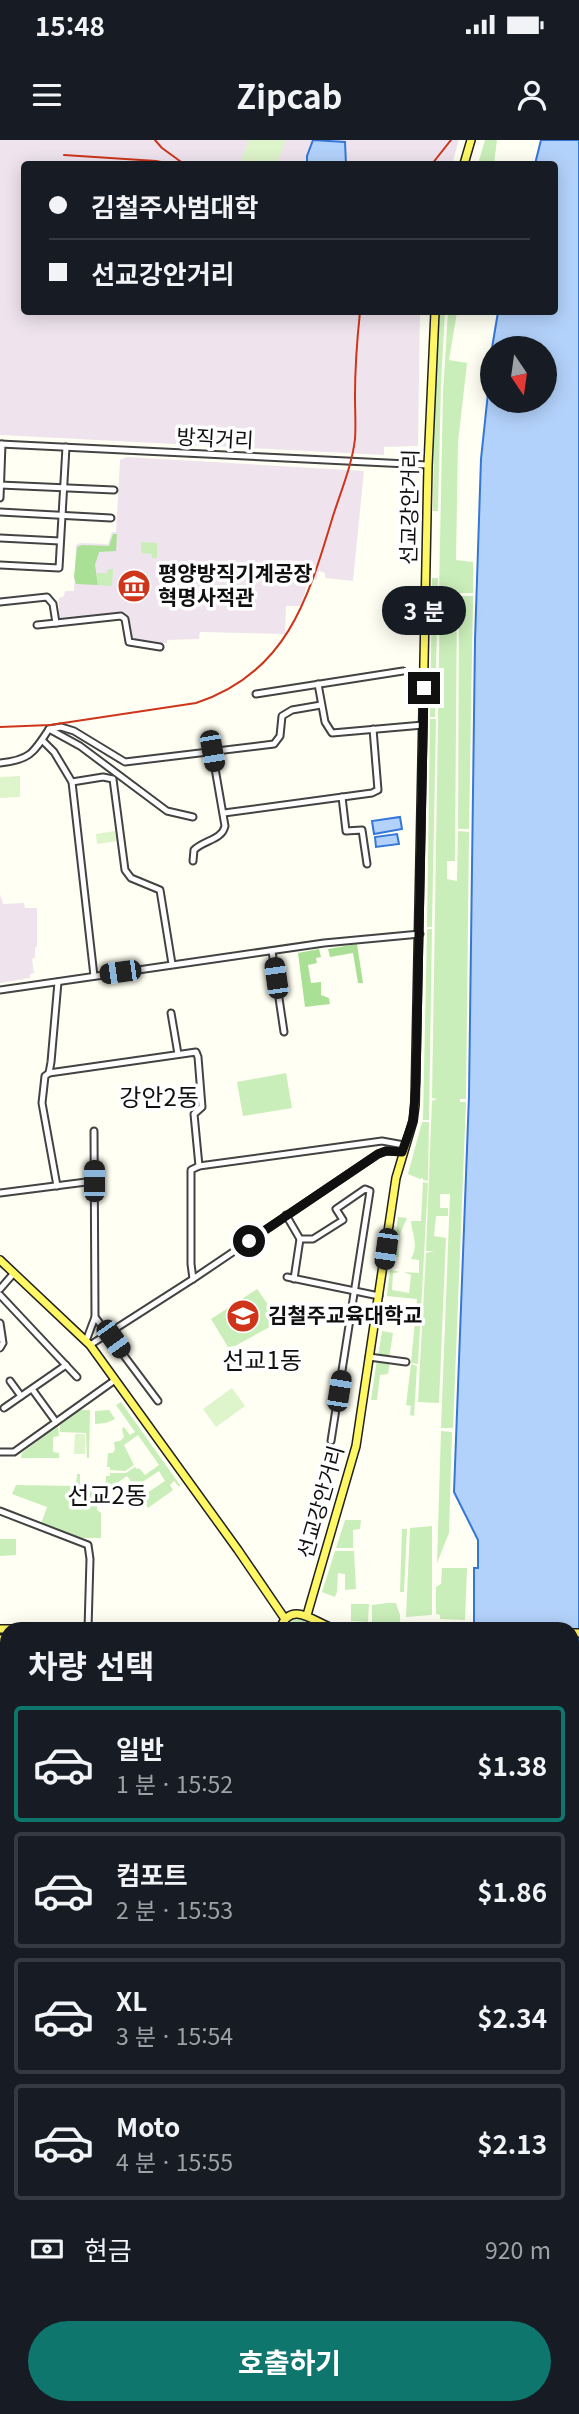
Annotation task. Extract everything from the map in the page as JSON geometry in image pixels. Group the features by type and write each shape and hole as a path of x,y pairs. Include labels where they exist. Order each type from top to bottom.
{"main road":[{"path":"465,161 471,140"},
{"name":"선교강안거리","path":"307,1615 356,1446 396,1178 413,1121 420,934 428,465 435,315"},
{"path":"0,1260 88,1343 285,1619"},
{"path":"283,1622 295,1614 307,1615 315,1621"}],"street":[{"name":"방직거리","path":"1,444 428,465"},
{"path":"0,498 1,444"},
{"path":"0,565 59,568 66,447"},
{"path":"0,485 114,490"},
{"path":"0,512 111,518"},
{"path":"0,538 60,541"},
{"path":"0,602 47,597 53,604 56,623"},
{"path":"37,625 121,616 125,619 129,642 160,647"},
{"path":"256,694 403,671"},
{"path":"318,684 325,724 332,733 423,724"},
{"path":"0,763 24,760 49,729 61,727 74,731 125,762 274,744 280,736 282,716 292,710 321,705"},
{"path":"49,729 80,746 167,810 192,817"},
{"path":"224,813 378,790 373,729"},
{"path":"42,740 54,752 72,782 94,976"},
{"path":"193,861 194,849 224,833 224,813 212,751"},
{"path":"72,782 103,777 113,779 125,870 131,878 160,890 172,964"},
{"path":"342,797 346,831 362,830 366,864"},
{"path":"0,990 172,964 420,934"},
{"path":"272,951 284,1032"},
{"path":"49,1073 58,982"},
{"path":"171,1013 178,1054"},
{"path":"57,1186 42,1103 45,1076 49,1073 196,1052 202,1107 194,1114 199,1166"},
{"path":"88,1343 94,1317 94,1131"},
{"path":"193,1279 191,1170 199,1166 382,1140 403,1148"},
{"path":"88,1343 193,1279 378,1154 403,1148"},
{"path":"0,1194 94,1181"},
{"path":"300,1239 313,1239 343,1220 336,1209 368,1188 356,1291 331,1441"},
{"path":"286,1215 300,1239 290,1278 379,1296"},
{"path":"0,1289 14,1273"},
{"path":"0,1295 77,1377"},
{"path":"94,1317 158,1401"},
{"path":"0,1323 3,1338 0,1348"},
{"path":"369,1357 406,1362"},
{"path":"5,1408 66,1365"},
{"path":"0,1452 14,1452 115,1380"},
{"path":"10,1381 21,1396"},
{"path":"32,1389 55,1422"},
{"path":"0,1511 88,1545 88,1622"}],"shaded area":[{"path":"0,140 459,140 453,161 21,161 21,315 420,315 418,446 384,447 384,455 0,435"},
{"path":"127,457 364,471 353,581 325,578 325,573 319,571 316,580 309,578 301,606 286,606 285,634 200,632 199,639 139,643 129,638 127,617 124,614 59,621 59,598 64,596 65,591 74,591 76,545 108,544 112,532 116,532 120,460"},
{"path":"0,894 3,904 24,903 25,908 37,908 37,947 35,958 32,959 34,973 30,974 30,978 0,983"}],"green space":[{"path":"249,140 286,140 278,161 241,160"},
{"path":"485,140 497,140 494,161 479,161"},
{"path":"440,315 445,315 438,511 433,511 435,386"},
{"path":"448,315 456,315 449,360 467,363 458,442 456,560 473,562 473,593 439,593 443,392"},
{"path":"113,534 117,534 116,551 99,552 95,565 98,585 76,584 74,577 77,547 109,546"},
{"path":"141,542 157,543 157,558 152,558 152,554 141,553"},
{"path":"108,569 113,569 112,586 98,585 97,573 107,573"},
{"path":"432,578 438,578 435,717 430,717"},
{"path":"440,596 457,596 455,861 447,861 447,879 457,881 458,831 469,832 466,1099 460,1099 460,1102 466,1102 453,1428 441,1428 450,1194 440,1194 440,1208 448,1208 448,1216 436,1216 434,1236 446,1238 439,1403 418,1402 426,1253 434,1251 426,1251 432,1101 437,1099 432,1098"},
{"path":"459,596 473,596 469,829 458,829"},
{"path":"430,719 436,719 432,927 427,927"},
{"path":"20,776 20,797 0,798 0,777"},
{"path":"115,831 117,841 97,844 96,834"},
{"path":"427,929 432,929 429,1120 423,1120"},
{"path":"357,944 363,983 358,983 353,953 330,957 328,949"},
{"path":"319,949 321,957 316,958 317,963 308,965 311,983 321,982 321,995 329,998 330,1004 305,1007 298,953"},
{"path":"286,1073 292,1108 243,1116 237,1082"},
{"path":"422,1122 429,1122 428,1181 408,1174"},
{"path":"423,1182 428,1183 418,1364 411,1363 417,1299 387,1296 390,1270 400,1272 393,1273 392,1290 409,1293 411,1275 404,1272 419,1273 419,1260 411,1259 415,1244 411,1221 421,1221"},
{"path":"398,1217 407,1218 398,1239 399,1257 393,1256"},
{"path":"257,1289 278,1319 277,1323 235,1346 228,1347 211,1319"},
{"path":"382,1331 393,1333 389,1358 378,1356"},
{"path":"377,1359 390,1361 388,1374 380,1375 377,1400 371,1400"},
{"path":"411,1364 417,1366 414,1416 410,1415 411,1406 406,1405"},
{"path":"232,1388 245,1406 216,1427 203,1409"},
{"path":"121,1402 179,1487 174,1481 170,1485 173,1490 148,1508 141,1497 165,1481 159,1471 135,1487 127,1476 110,1488 97,1488 105,1493 97,1500 97,1510 101,1513 101,1538 77,1538 41,1524 47,1507 12,1494 16,1485 76,1486 77,1474 80,1474 80,1486 106,1486 106,1476 110,1476 110,1473 126,1473 135,1467 145,1475 159,1465 138,1435 124,1445 134,1465 125,1471 110,1470 110,1467 107,1467 108,1453 113,1453 115,1449 114,1442 124,1437 122,1429 124,1427 130,1435 135,1432 116,1405"},
{"path":"79,1410 90,1410 89,1458 86,1433 60,1432 60,1424"},
{"path":"109,1410 115,1419 95,1424 95,1411"},
{"path":"58,1425 59,1436 53,1437 53,1452 59,1453 59,1458 21,1458 22,1453"},
{"path":"441,1431 452,1432 449,1533 437,1563"},
{"path":"75,1434 85,1434 85,1454 74,1454"},
{"path":"345,1520 361,1520 360,1529 353,1530 353,1548 336,1548"},
{"path":"432,1526 432,1615 406,1617 410,1528"},
{"path":"402,1529 407,1529 404,1592 400,1592"},
{"path":"0,1539 16,1539 16,1555 0,1556"},
{"path":"335,1551 354,1551 356,1589 345,1590 345,1574 338,1573 335,1597 322,1592"},
{"path":"442,1568 467,1568 465,1620 440,1619 440,1615 436,1614 436,1587 441,1584"},
{"path":"396,1603 400,1622 372,1622 372,1605"},
{"path":"351,1604 369,1604 368,1622 351,1621"},
{"path":"299,1619 310,1622 291,1622"}],"water":[{"path":"313,140 345,142 346,161 307,161"},
{"path":"541,140 579,140 579,1622 474,1622 474,1568 478,1568 478,1540 454,1492 469,1096 475,640 481,459 486,413 557,413 557,336 494,336 498,315 558,315 558,161 536,161"},
{"path":"400,817 402,829 374,834 372,821"},
{"path":"397,834 399,844 376,847 375,837"}],"railway":[{"path":"155,140 180,161"},
{"path":"434,161 451,140"},
{"path":"64,155 156,161"},
{"path":"0,727 50,725 196,703 227,690 252,673 273,653 303,604 346,478 355,439 355,375 360,315"}],"place":[{"name":"평양방직기계공장 혁명사적관","path":"134,586"},
{"name":"김철주교육대학교","path":"243,1316"}],"district":[{"name":"강안2동","path":"159,1098"},
{"name":"선교1동","path":"262,1361"},
{"name":"선교2동","path":"107,1496"}],"route":[{"path":"249,1241 378,1154 392,1150 402,1152 413,1121 424,688"}]}
